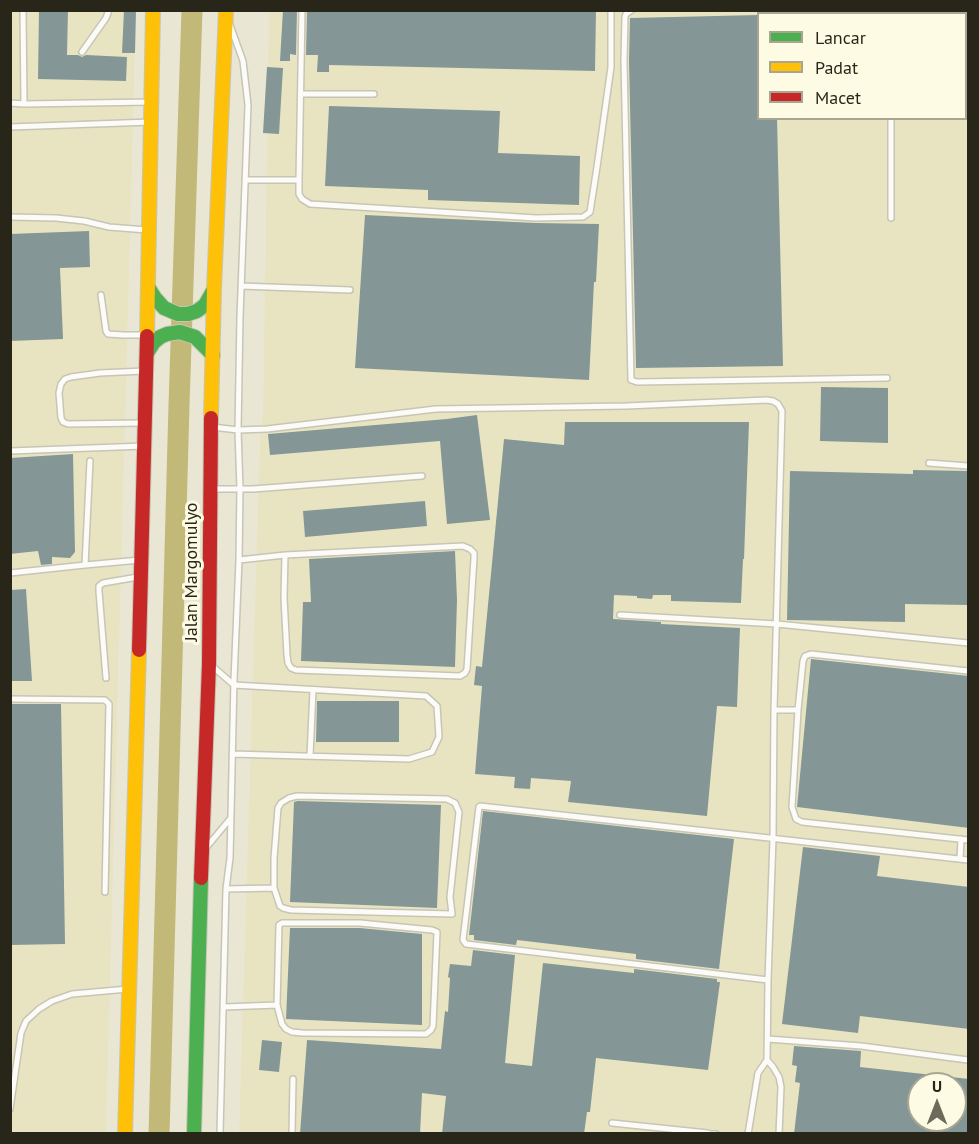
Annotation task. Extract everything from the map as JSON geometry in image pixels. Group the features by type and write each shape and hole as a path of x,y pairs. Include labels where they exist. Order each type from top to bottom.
{"main road":[{"path":"125,1134 147,371 152,293 149,230 153,10"},
{"name":"Jalan Margomulyo","path":"194,1134 209,664 211,294 226,11"},
{"path":"152,293 170,311 188,314 206,305 211,294"},
{"path":"149,344 167,334 180,332 195,337 210,352"}],"lane":[{"path":"23,10 24,104"},
{"path":"82,52 110,10"},
{"path":"302,10 299,180 299,194 302,199 310,204 536,218 583,217 590,212 610,72 611,10"},
{"path":"632,10 625,17 624,61 631,380 637,382 887,378"},
{"path":"220,1134 226,889 230,858 239,560 238,430 248,105 243,61 226,11"},
{"path":"301,94 374,94"},
{"path":"10,103 152,102"},
{"path":"891,120 891,218"},
{"path":"10,127 152,122"},
{"path":"245,180 299,180"},
{"path":"10,217 57,218 109,227 149,230"},
{"path":"241,286 350,290"},
{"path":"101,296 108,334 123,335 149,344"},
{"path":"146,423 68,424 61,418 59,393 61,384 70,377 147,371"},
{"path":"211,427 238,430 267,429 436,409 626,406 767,400 778,404 782,411 768,1039 767,1060 758,1073 748,1134"},
{"path":"10,451 145,446"},
{"path":"85,566 90,461"},
{"path":"929,463 969,466"},
{"path":"210,489 240,489 422,476"},
{"path":"239,560 285,555 463,546 470,549 474,553 474,558 465,674 460,676 291,668 288,663 286,644 285,555"},
{"path":"10,573 141,560"},
{"path":"106,678 99,586 103,583 141,577"},
{"path":"620,615 777,624 969,643"},
{"path":"969,671 811,654 805,656 802,661 792,807 796,819 802,822 969,840"},
{"path":"209,664 234,685 426,696 437,706 439,737 432,752 410,759 232,754"},
{"path":"310,756 313,690"},
{"path":"10,699 105,700 109,704 105,892"},
{"path":"774,710 798,710"},
{"path":"297,796 447,799 454,803 459,812 450,897 452,915 291,910 280,906 274,888 278,808 289,798 297,796"},
{"path":"768,980 466,944 463,940 478,808 480,806 969,860"},
{"path":"202,854 231,818"},
{"path":"960,859 961,839"},
{"path":"226,889 274,888"},
{"path":"282,923 360,923 437,932 433,1026 426,1034 292,1032 282,1024 277,1005 279,925 282,923"},
{"path":"10,1109 21,1033 26,1021 52,1001 72,994 130,989"},
{"path":"224,1007 277,1005"},
{"path":"768,1039 861,1046 969,1060"},
{"path":"767,1060 773,1067 781,1087 779,1134"},
{"path":"292,1134 293,1079"},
{"path":"612,1123 716,1134"}],"shaded area":[{"path":"10,11 136,11 106,1133 11,1133"},
{"path":"269,11 968,11 968,1133 239,1134 260,437 263,414"}],"building":[{"path":"39,10 68,10 67,55 127,57 126,81 38,79"},
{"path":"124,10 136,10 135,53 122,53"},
{"path":"283,10 297,10 296,55 290,54 290,61 280,61"},
{"path":"307,10 596,10 595,71 329,65 329,72 317,72 318,55 306,55"},
{"path":"757,15 757,120 777,120 783,366 636,368 630,18"},
{"path":"267,67 283,68 279,134 263,133"},
{"path":"329,106 500,111 498,153 580,156 579,205 428,200 428,190 325,186"},
{"path":"365,215 599,224 589,380 355,368"},
{"path":"89,231 90,267 60,268 63,339 10,341 10,234"},
{"path":"821,387 888,388 888,443 820,441"},
{"path":"477,415 490,520 447,524 440,441 270,455 268,434"},
{"path":"565,422 749,422 741,603 671,601 671,595 653,595 652,599 614,595 613,619 740,628 737,707 717,706 707,816 568,802 571,781 531,778 530,789 514,788 515,777 475,774 482,686 474,685 476,666 482,667 504,439 564,445"},
{"path":"73,454 75,552 70,558 52,557 52,564 41,565 38,551 10,554 10,458"},
{"path":"913,470 969,471 969,605 905,604 905,622 787,620 790,471 913,474"},
{"path":"425,501 427,526 305,537 303,511"},
{"path":"455,551 457,600 455,667 301,661 303,602 311,602 309,559"},
{"path":"26,589 32,681 10,681 10,590"},
{"path":"811,659 969,676 969,828 797,807"},
{"path":"317,701 399,701 399,742 316,742"},
{"path":"10,704 61,704 65,944 10,945"},
{"path":"294,802 441,805 437,908 290,902"},
{"path":"483,811 734,839 719,969 636,959 636,954 517,940 516,945 474,940 474,935 469,935"},
{"path":"803,847 880,856 877,876 969,887 969,1029 860,1016 858,1033 782,1024"},
{"path":"290,928 360,928 422,934 422,1025 286,1019"},
{"path":"473,950 515,955 505,1063 532,1066 543,963 634,973 634,969 717,979 717,982 720,982 708,1070 596,1058 590,1112 587,1112 584,1134 442,1134 446,1096 422,1093 420,1134 300,1134 307,1040 441,1049 445,1011 448,1012 450,964 471,966"},
{"path":"262,1040 282,1042 279,1072 259,1070"},
{"path":"794,1046 861,1051 860,1067 907,1072 907,1132 967,1132 967,1079 969,1079 969,1134 794,1134 800,1083 795,1082 797,1066 792,1065"}],"waterway":[{"path":"159,1134 192,10"}],"traffic: fast":[{"path":"148,287 164,308 178,314 197,311 205,305 213,291"},
{"path":"147,353 160,337 180,332 195,337 213,355"},
{"path":"194,1134 201,878"}],"traffic: slow":[{"path":"147,336 153,10"},
{"path":"211,418 226,10"},
{"path":"125,1134 139,650"}],"traffic: jam":[{"path":"139,650 147,336"},
{"path":"201,878 209,664 211,418"}]}
